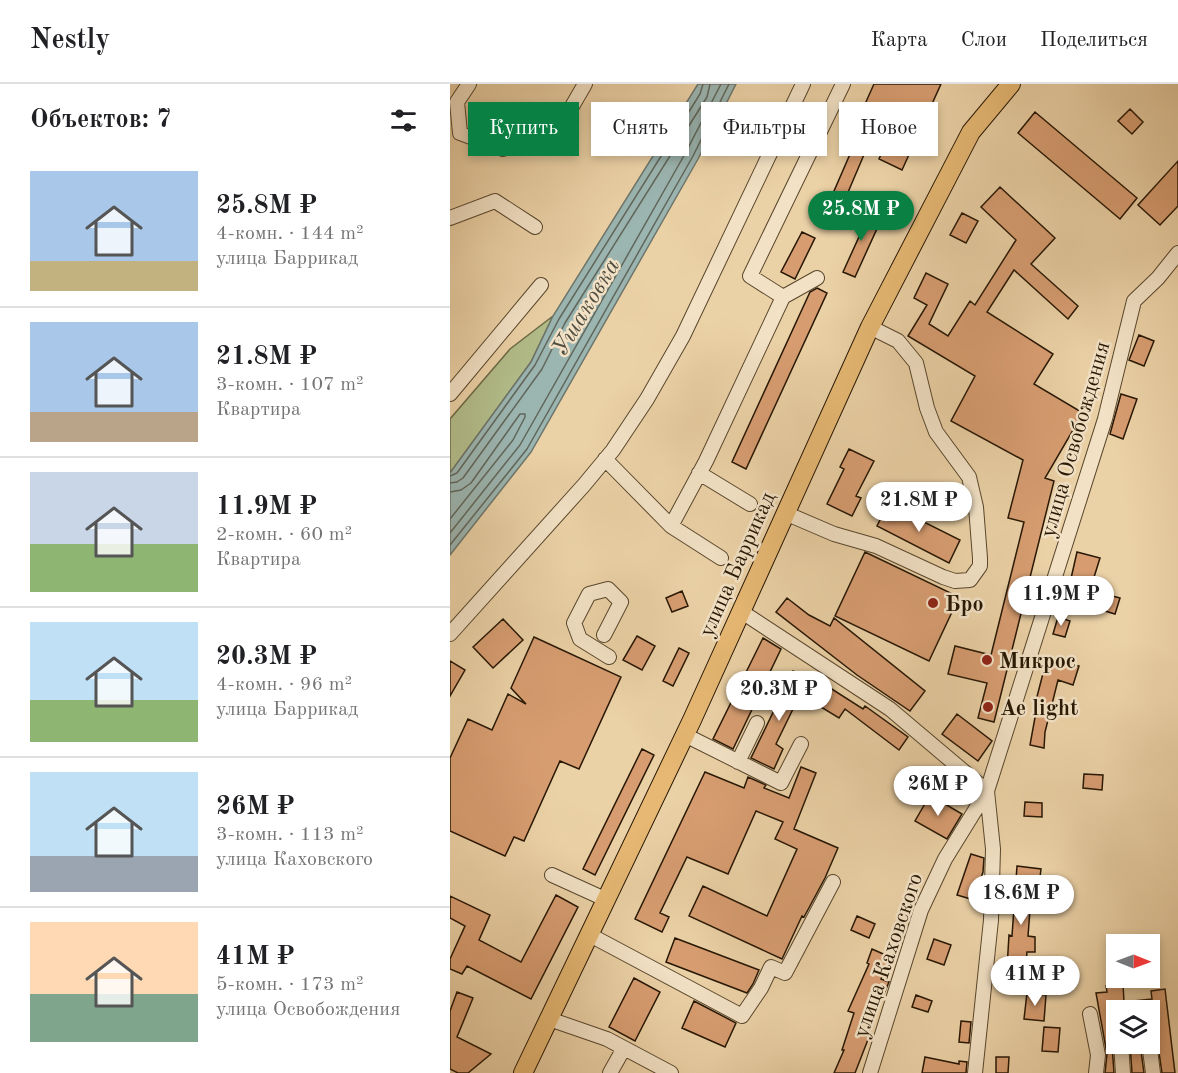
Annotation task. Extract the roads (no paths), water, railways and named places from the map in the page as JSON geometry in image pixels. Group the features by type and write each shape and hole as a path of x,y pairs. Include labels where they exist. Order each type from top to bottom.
{"main road":[{"name":"улица Баррикад","path":"523,1073 685,735 870,327 971,132 1011,84"}],"street":[{"path":"468,136 460,133 457,102 469,84"},
{"path":"575,102 585,84"},
{"path":"450,634 564,508 605,459 647,399 683,336 803,84"},
{"path":"783,297 750,276 843,84"},
{"path":"450,218 495,201 535,227"},
{"name":"улица Освобождения","path":"975,1073 991,920 993,849 987,791 1105,419 1134,302 1158,278 1178,253"},
{"path":"671,526 699,474 783,297 817,278"},
{"path":"450,394 541,285"},
{"path":"785,513 834,534 876,546 955,581 970,580 980,566 978,526 969,477 936,432 927,408 916,363 898,341 870,327"},
{"path":"605,459 671,526 721,558"},
{"path":"699,474 750,504"},
{"path":"609,657 580,639 574,623 589,594 608,589 632,610"},
{"path":"604,635 621,602"},
{"path":"742,612 890,709 987,791"},
{"path":"738,762 757,723"},
{"path":"685,735 782,783 801,744"},
{"name":"улица Каховского","path":"870,1073 921,910 945,859 987,791"},
{"path":"552,875 607,900"},
{"path":"590,935 742,1016 761,988 771,966 785,972 833,882"},
{"path":"1090,1014 1098,1055 1096,1073"},
{"path":"549,1019 607,1040 671,1073"},
{"path":"610,1073 624,1048"},
{"path":"1121,1054 1123,1073"},
{"path":"1151,1054 1153,1073"}],"water":[{"name":"Ушаковка","path":"698,84 736,84 727,102 701,102 701,153 698,159 531,452 450,555 450,473 531,362 553,316 653,156 689,156 689,102 687,102"}],"place":[{"name":"Бро","path":"933,603"},
{"name":"Микрос","path":"987,660"},
{"name":"Ae light","path":"988,707"}]}
